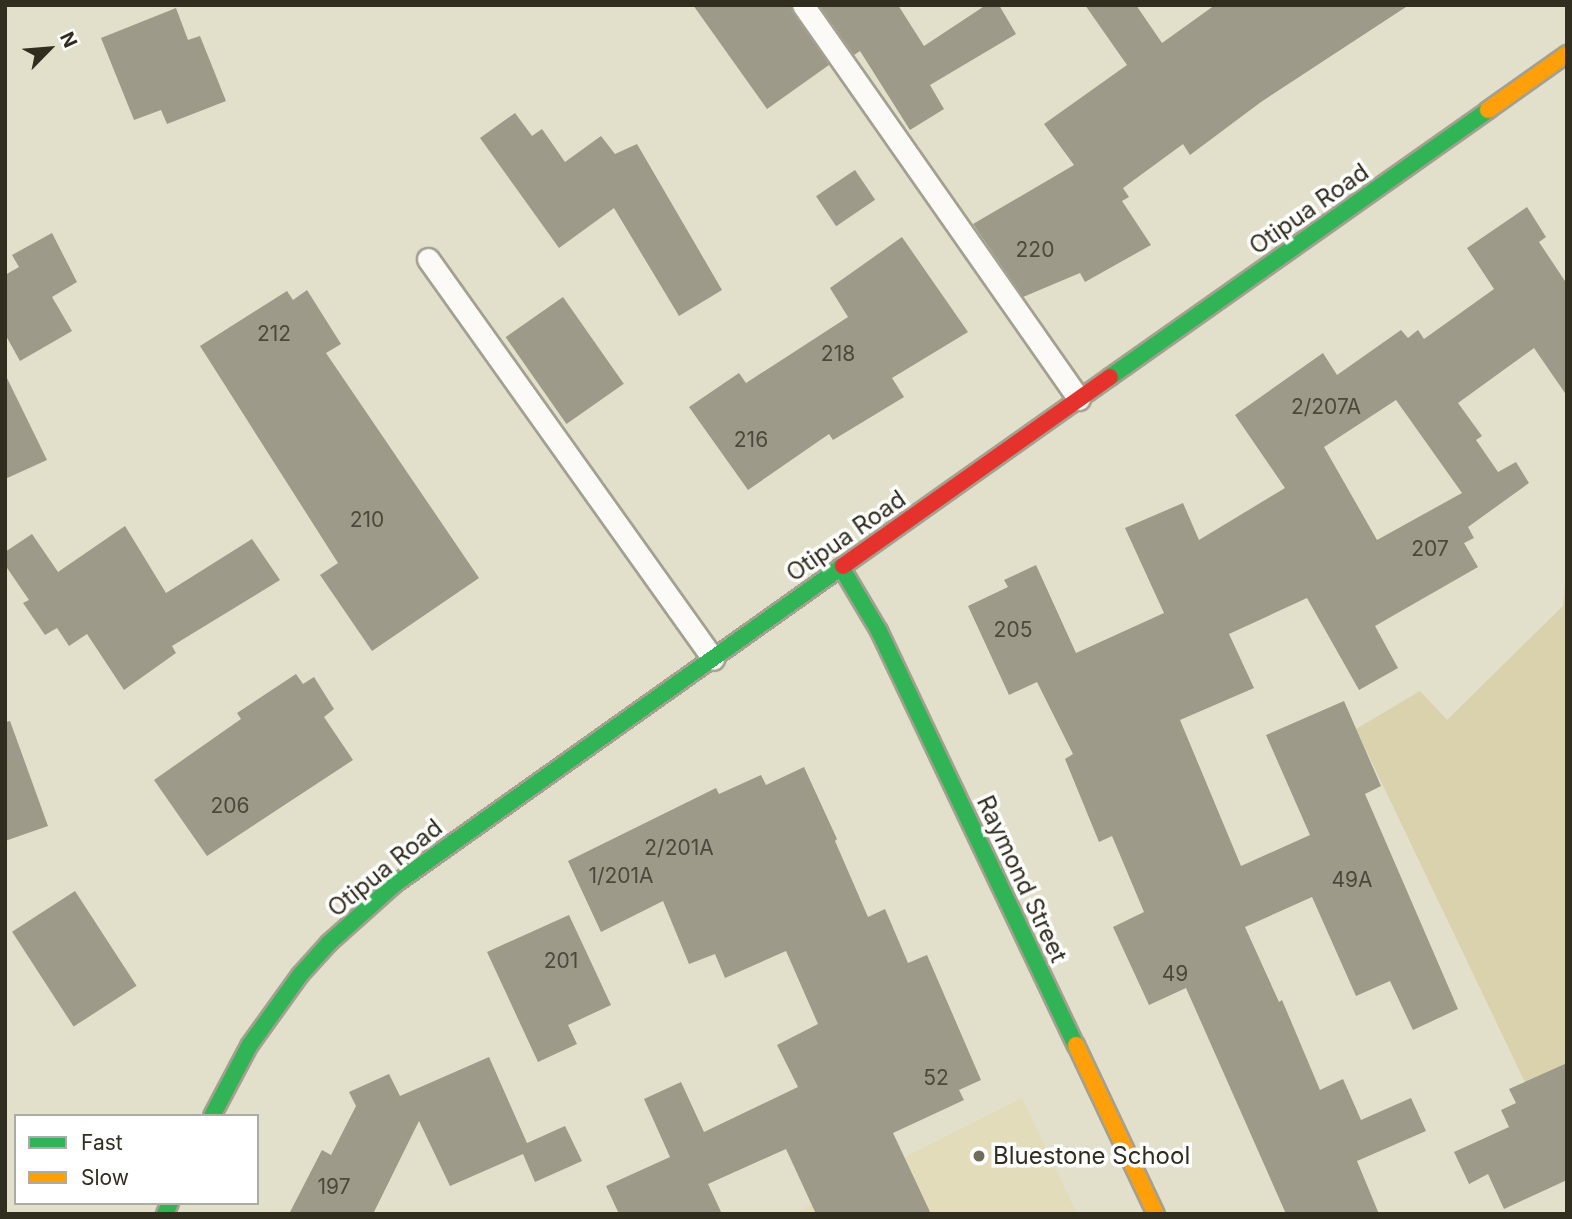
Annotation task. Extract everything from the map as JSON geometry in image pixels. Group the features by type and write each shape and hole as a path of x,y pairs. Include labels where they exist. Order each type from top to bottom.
{"street":[{"name":"Otipua Road","path":"213,1114 256,1037 300,975 329,943 395,884 1567,54"},
{"name":"Raymond Street","path":"841,567 879,631 1156,1214"}],"lane":[{"path":"803,5 1079,399"},
{"path":"428,259 713,659"}],"shaded area":[{"path":"1567,561 1567,1170 1356,729 1420,691 1447,720 1563,606"},
{"name":"Bluestone School","path":"1022,1098 1077,1214 793,1214"}],"building":[{"path":"693,5 790,5 829,65 767,109"},
{"path":"819,5 898,5 924,46 986,5 999,5 1016,34 930,85 944,109 910,130 860,51 854,55"},
{"path":"1085,5 1136,5 1162,43 1215,5 1409,5 1261,102 1190,155 1183,144 1123,188 1129,197 1122,201 1151,245 1085,282 1080,273 1023,297 973,224 1074,165 1044,124 1127,65"},
{"path":"176,8 188,40 200,36 226,101 167,124 161,110 134,120 101,38"},
{"path":"515,113 532,136 542,129 565,162 601,136 615,154 637,144 722,290 679,316 614,208 559,248 480,138"},
{"path":"855,170 875,200 836,226 816,196"},
{"path":"1527,207 1546,237 1539,242 1567,284 1567,396 1534,348 1458,403 1482,436 1476,440 1498,472 1516,462 1529,483 1468,527 1474,538 1464,543 1478,567 1375,626 1398,668 1359,690 1307,598 1229,634 1254,688 1180,720 1241,866 1310,835 1266,735 1344,701 1381,786 1365,794 1458,1009 1413,1030 1390,981 1356,996 1312,897 1245,927 1279,1002 1282,1000 1320,1090 1343,1079 1361,1120 1411,1098 1426,1131 1357,1161 1379,1214 1286,1214 1186,988 1149,1005 1113,927 1144,912 1112,836 1099,842 1065,759 1073,754 1037,682 1009,695 968,606 1008,587 1004,580 1036,565 1076,653 1164,613 1125,528 1183,503 1199,540 1285,488 1235,415 1323,353 1337,375 1401,330 1408,338 1418,330 1424,339 1494,289 1467,248","holes":["1396,400 1462,493 1377,540 1324,447"]},
{"path":"52,233 77,282 52,297 72,331 20,361 5,334 5,275 19,267 12,255"},
{"path":"902,237 968,332 892,378 904,397 833,440 829,434 748,490 689,407 739,373 746,383 848,317 830,288"},
{"path":"307,290 341,344 326,353 479,578 372,651 320,575 338,563 200,346 287,291 293,300"},
{"path":"563,297 624,384 566,424 506,337"},
{"path":"5,374 47,460 5,479"},
{"path":"125,526 166,593 252,539 280,580 172,646 176,653 124,690 87,634 69,646 57,628 45,635 23,603 29,600 5,565 5,552 32,534 58,572"},
{"path":"296,674 303,684 314,677 334,709 324,717 353,760 207,856 154,780 241,719 237,713"},
{"path":"10,721 48,826 5,841 5,722"},
{"path":"804,767 868,917 885,909 908,963 927,955 981,1080 959,1090 964,1100 893,1133 931,1214 816,1214 786,1149 708,1184 722,1214 619,1214 606,1186 670,1157 644,1099 681,1082 704,1132 798,1087 777,1045 818,1024 786,951 725,978 715,954 689,964 663,901 601,932 568,861 716,788 719,794 761,775 766,785"},
{"path":"75,891 137,986 74,1027 12,932"},
{"path":"569,915 611,1005 568,1025 577,1044 538,1062 487,952"},
{"path":"489,1057 527,1143 565,1126 582,1161 535,1182 523,1154 450,1186 419,1121 373,1214 289,1214 322,1150 331,1155 356,1106 349,1092 389,1074 400,1096"},
{"path":"1567,1063 1567,1180 1504,1209 1488,1174 1469,1184 1454,1152 1509,1127 1501,1110 1516,1103 1509,1089"}],"traffic: fast":[{"path":"1110,377 1488,110"},
{"path":"213,1114 249,1046 300,975 329,943 395,884 843,566"},
{"path":"841,567 879,631 1076,1045"},
{"path":"165,1214 169,1205"}],"traffic: slow":[{"path":"1488,110 1567,54"},
{"path":"1076,1045 1156,1214"}],"traffic: jam":[{"path":"843,566 1110,377"}],"place":[{"name":"Bluestone School","path":"979,1156"}]}
